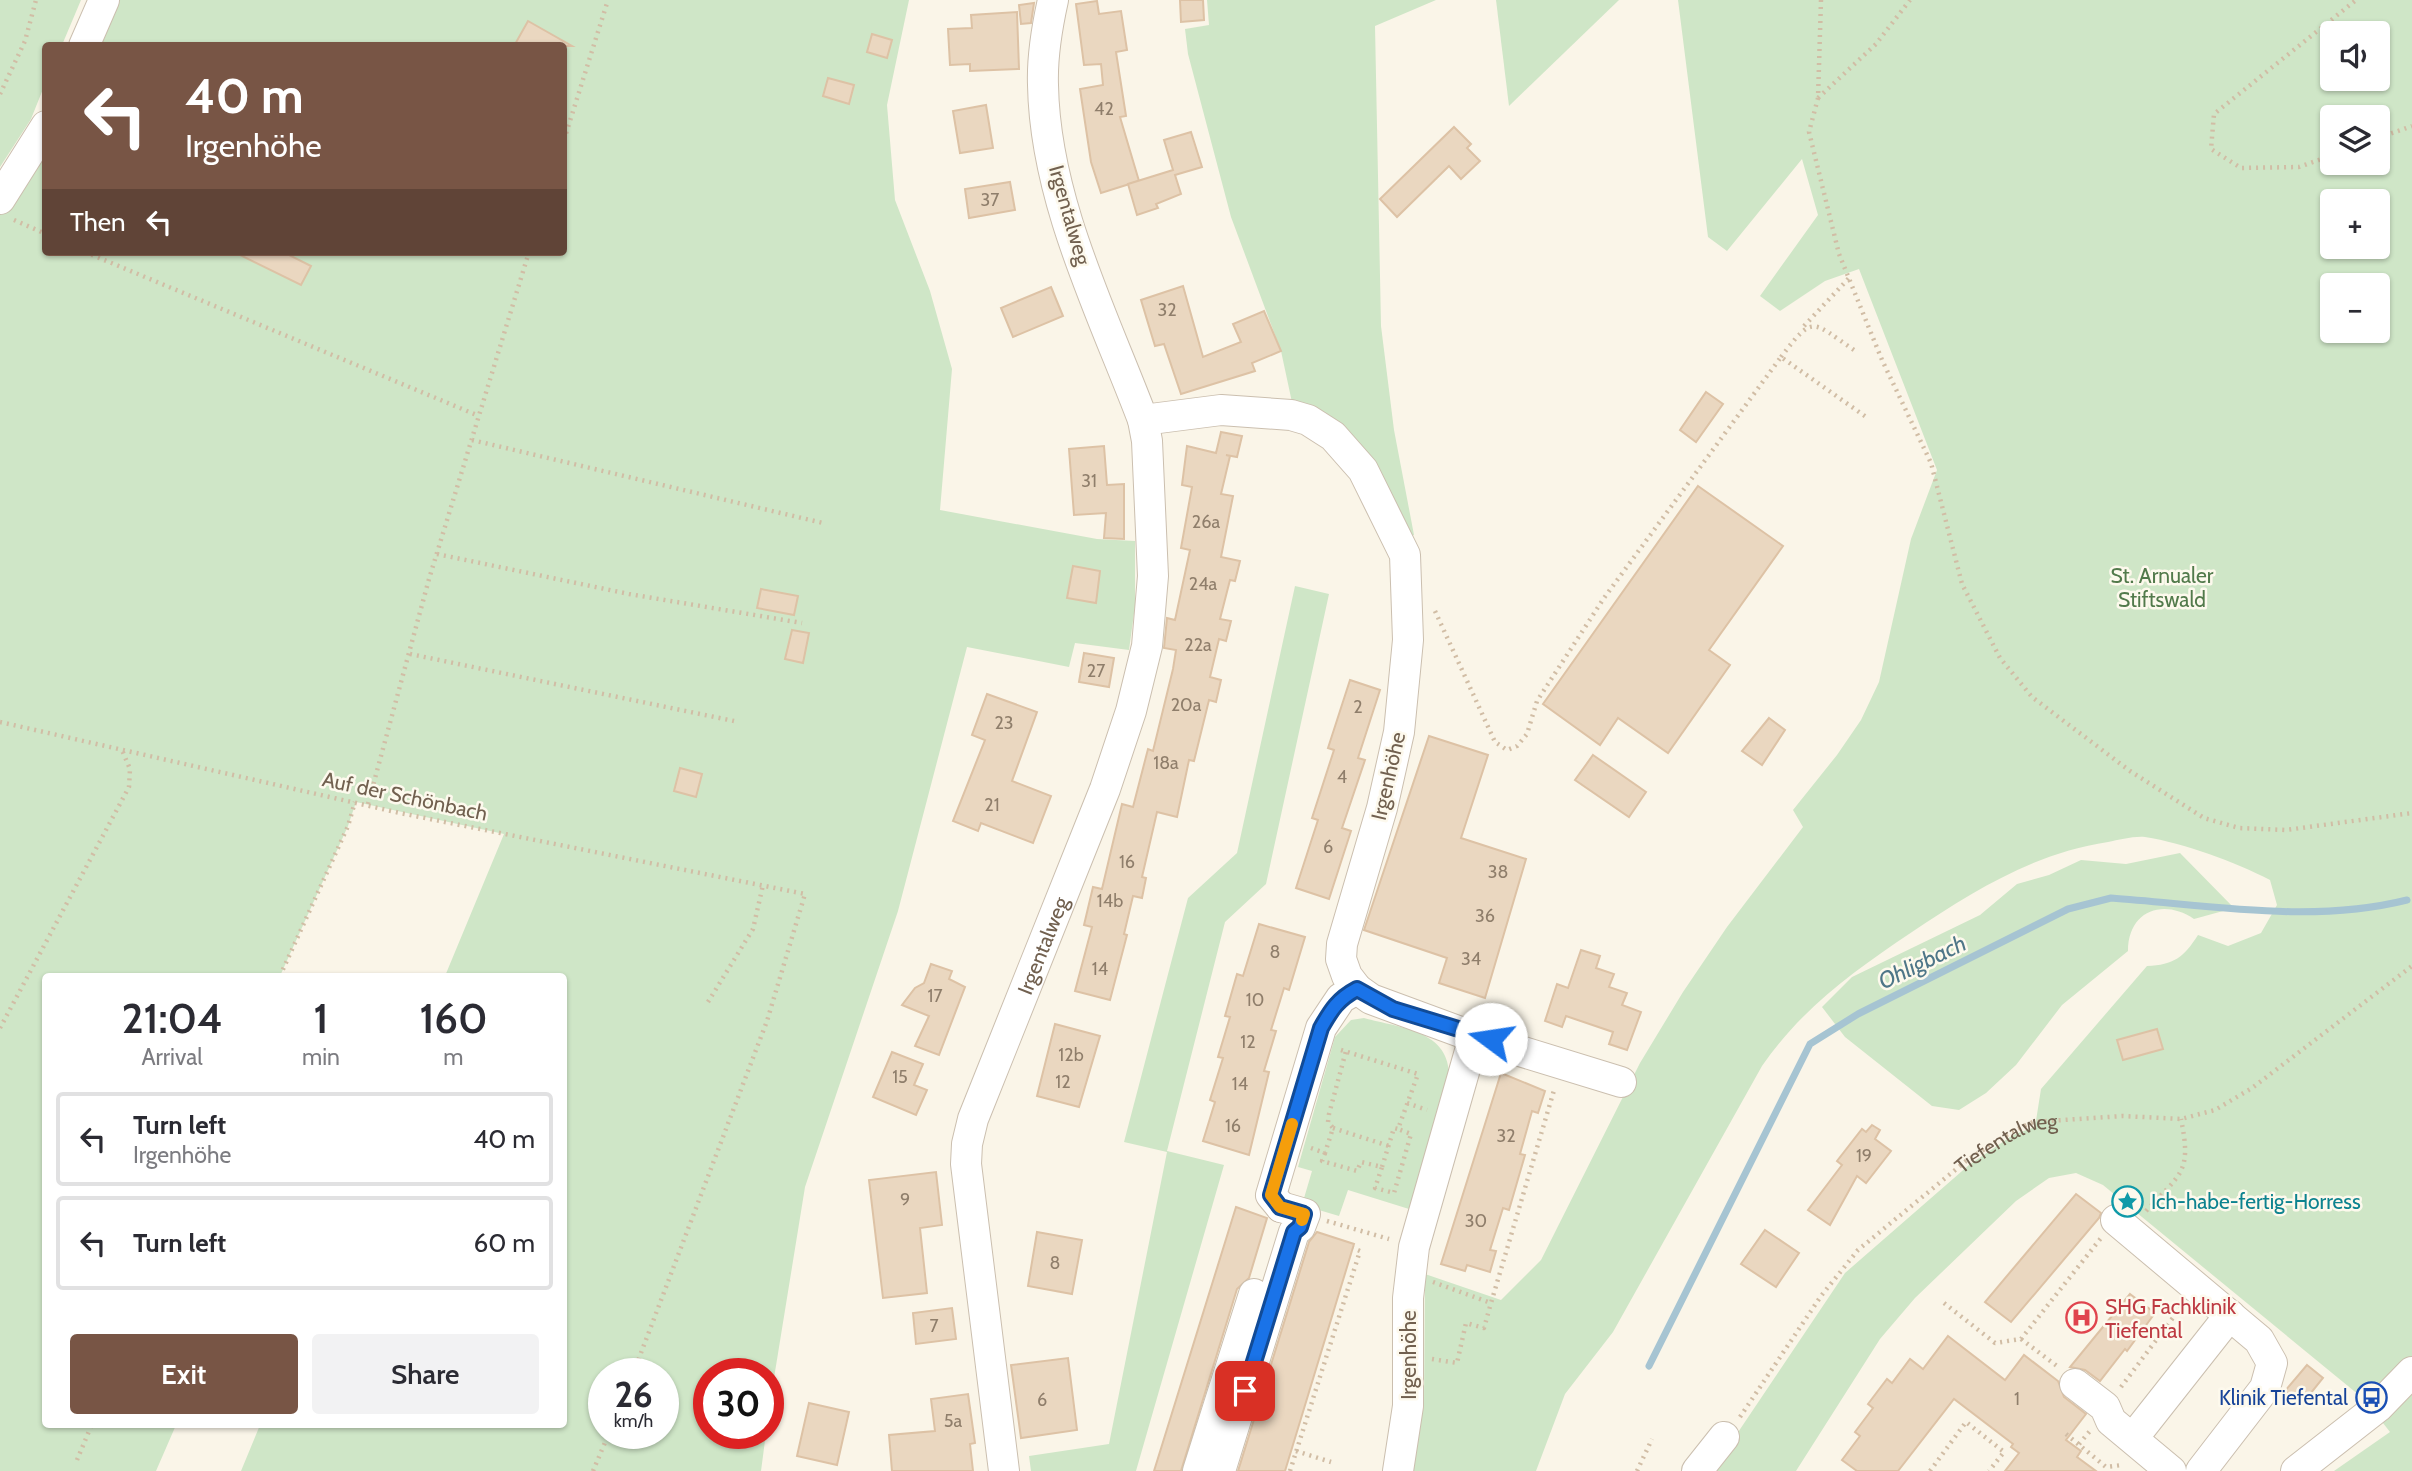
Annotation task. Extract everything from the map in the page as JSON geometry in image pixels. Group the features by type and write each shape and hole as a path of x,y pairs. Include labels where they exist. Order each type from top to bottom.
{"street":[{"path":"86,42 104,0"},
{"name":"Irgentalweg","path":"1004,1471 968,1177 967,1144 973,1119 1105,789 1147,646 1153,576 1147,441 1143,420 1073,237 1055,173 1042,82 1053,0"},
{"path":"6,209 42,134"},
{"name":"Irgenhöhe","path":"1143,420 1221,410 1268,412 1308,420 1333,436 1356,460 1405,555 1408,640 1399,732 1382,808 1342,944 1341,959 1347,975 1357,989"},
{"path":"1220,1471 1294,1232 1300,1227 1292,1210 1271,1195 1321,1028 1341,998 1357,989 1393,1009 1620,1082"},
{"name":"Irgenhöhe","path":"1398,1471 1408,1416 1408,1276 1413,1247 1474,1037"},
{"path":"1198,1471 1292,1210"},
{"path":"2122,1225 2230,1315 2266,1350 2272,1363 2270,1376 2201,1471"},
{"path":"2133,1438 2230,1315"},
{"path":"2296,1471 2378,1407 2412,1372"},
{"path":"2065,1374 2105,1407 2111,1421 2171,1471"},
{"path":"1698,1471 1724,1437"}],"path":[{"path":"0,94 25,41 36,0"},
{"path":"567,130 608,0"},
{"path":"1821,0 1818,98 1809,132 1839,254 1882,360 1931,463 1962,584 2000,658 2032,697 2150,785 2204,818 2239,828 2286,830 2412,813"},
{"path":"1818,98 1876,44 1910,0"},
{"path":"2320,160 2299,167 2241,168 2211,149 2214,114 2356,0"},
{"path":"2390,134 2412,126"},
{"path":"6,209 42,232"},
{"path":"94,256 479,416"},
{"path":"368,804 437,554 528,256"},
{"path":"1434,609 1495,742 1507,750 1517,746 1527,734 1536,701 1604,598 1802,328 1849,278"},
{"path":"1802,328 1811,325 1819,327 1854,350"},
{"path":"1781,357 1870,419"},
{"path":"472,440 823,523"},
{"path":"437,554 629,594 802,623"},
{"path":"410,654 734,721"},
{"name":"Auf der Schönbach","path":"0,722 355,802 806,894 767,1021 639,1358"},
{"path":"0,1028 129,787 131,769 122,750"},
{"path":"281,973 348,826 355,802"},
{"path":"708,1002 754,929 763,885"},
{"name":"Tiefentalweg","path":"1724,1437 1836,1275 1858,1250 1966,1161 2033,1122 2123,1116 2181,1119 2215,1110 2252,1088 2412,966"},
{"path":"1335,1048 1418,1074 1398,1129"},
{"path":"1346,1051 1328,1122 1333,1128 1389,1146"},
{"path":"1408,1356 1457,1363 1466,1323 1484,1328 1562,1062"},
{"path":"1407,1104 1434,1112"},
{"path":"1944,1303 1995,1343 2021,1339 2122,1225 2182,1172 2188,1151 2181,1119"},
{"path":"1333,1128 1322,1161 1357,1171 1361,1161 1382,1167"},
{"path":"1394,1128 1398,1129 1411,1134 1394,1193 1375,1188 1394,1128"},
{"path":"1287,1141 1325,1153"},
{"path":"1292,1210 1413,1247"},
{"path":"1290,1471 1360,1251 1353,1248"},
{"path":"1408,1276 1449,1286 1452,1290 1491,1303"},
{"path":"2079,1444 2197,1287"},
{"path":"2021,1339 2065,1374"},
{"path":"1930,1471 1966,1422 2004,1452 1989,1471"},
{"path":"77,1460 90,1428"},
{"path":"1637,1471 1652,1439"},
{"path":"593,1471 602,1449"},
{"path":"1296,1451 1331,1462"}],"green space":[{"path":"0,0 81,0 63,42 42,42 42,92 31,119 0,167"},
{"path":"104,0 909,0 887,105 895,200 930,291 952,369 940,510 1097,539 1135,541 1135,606 1129,650 1075,643 1069,667 967,647 898,911 805,1187 777,1358 693,1358 693,1449 764,1449 761,1471 241,1471 259,1428 567,1428 567,973 446,973 504,834 356,802 348,826 281,973 42,973 42,1428 175,1428 156,1471 0,1471 0,199 42,131 42,256 567,256 567,42 85,42"},
{"path":"1207,0 1436,0 1375,26 1381,326 1394,430 1414,535 1404,540 1293,407 1281,351 1231,217 1188,54 1185,29 1209,25"},
{"path":"1496,0 1619,0 1509,106"},
{"name":"St. Arnualer Stiftswald","path":"1678,0 2412,0 2412,1471 2334,1471 2390,1432 2365,1400 2103,1185 2076,1173 2049,1178 2016,1201 1915,1298 1880,1339 1796,1471 1712,1471 1845,1273 1969,1165 2013,1135 2035,1127 2041,1089 2147,966 2171,962 2188,949 2198,935 2228,946 2261,933 2277,905 2270,880 2209,854 2140,837 2081,847 2005,876 1912,932 1830,992 1794,1026 1762,1066 1613,1332 1565,1394 1536,1471 1411,1471 1424,1405 1425,1274 1501,1300 1541,1260 1640,1063 1727,927 1803,827 1793,810 1861,720 1879,682 1911,539 1937,470 1859,269 1825,281 1780,311 1760,296 1818,215 1802,159 1727,251 1708,237"},
{"path":"1295,586 1329,594 1266,884 1225,922 1167,1151 1224,1165 1136,1471 1031,1471 1029,1456 1109,1444 1167,1152 1124,1142 1188,898 1237,853"},
{"path":"2180,853 2234,908 2194,919 2171,910 2149,912 2134,926 2128,951 2062,1005 2016,1065 1986,1093 1959,1110 1932,1106 1845,1037 1822,1007 1852,977 1980,915 2017,884 2049,875 2081,860 2126,864"},
{"path":"1364,1018 1407,1029 1432,1041 1442,1050 1449,1078 1409,1209 1348,1190 1339,1216 1302,1205 1312,1171 1298,1167 1335,1037 1351,1020"}],"building":[{"path":"1180,0 1203,0 1204,20 1181,22"},
{"path":"1097,1 1099,14 1121,11 1127,50 1116,52 1126,116 1120,117 1139,181 1101,193 1091,162 1080,89 1103,85 1101,64 1084,65 1076,4"},
{"path":"1034,3 1031,23 1021,24 1019,5"},
{"path":"1017,12 1019,69 970,71 970,64 950,65 948,29 972,28 971,15"},
{"path":"528,21 565,42 516,42"},
{"path":"872,34 892,40 887,58 867,52"},
{"path":"828,78 854,85 849,104 823,96"},
{"path":"986,105 993,148 960,153 953,111"},
{"path":"1454,127 1471,144 1467,148 1480,161 1461,179 1449,166 1397,217 1380,199"},
{"path":"1191,132 1202,167 1175,175 1181,194 1156,204 1158,208 1137,215 1128,184 1173,170 1164,140"},
{"path":"1010,182 1015,210 969,218 965,189"},
{"path":"242,256 291,256 311,266 301,285"},
{"path":"1183,286 1203,357 1241,342 1233,324 1264,311 1281,351 1252,363 1255,371 1181,394 1164,344 1155,346 1141,300"},
{"path":"1051,287 1063,316 1013,337 1001,308"},
{"path":"1706,392 1723,404 1696,442 1680,430"},
{"path":"1221,432 1242,436 1237,457 1226,455 1230,456 1221,494 1233,496 1221,557 1240,561 1235,581 1230,580 1220,619 1231,621 1226,641 1219,639 1210,677 1221,680 1216,702 1209,700 1194,761 1189,760 1177,817 1157,812 1142,877 1146,878 1142,898 1133,896 1124,934 1127,935 1110,1000 1075,991 1092,927 1084,925 1093,887 1102,889 1122,804 1133,807 1148,749 1153,751 1173,669 1176,650 1164,648 1167,618 1175,620 1190,550 1181,548 1192,487 1182,485 1187,446 1216,453"},
{"path":"1104,446 1107,485 1124,484 1124,539 1104,538 1106,513 1074,515 1069,449"},
{"path":"1698,486 1783,546 1709,650 1730,665 1668,753 1618,718 1600,745 1543,704"},
{"path":"1073,566 1100,571 1096,603 1067,598"},
{"path":"761,589 798,596 794,615 757,608"},
{"path":"792,630 809,633 803,663 785,659"},
{"path":"1084,653 1114,658 1109,687 1079,682"},
{"path":"1350,680 1380,690 1358,758 1365,760 1342,828 1351,831 1329,899 1296,888 1318,820 1312,818 1334,750 1328,748"},
{"path":"987,694 1037,712 1012,781 1051,796 1033,843 981,823 978,831 953,821 985,740 972,735"},
{"path":"1769,718 1785,730 1762,765 1742,751"},
{"path":"1429,736 1488,755 1461,838 1526,859 1485,998 1439,983 1447,958 1364,930"},
{"path":"1593,755 1646,792 1629,817 1575,780"},
{"path":"680,768 702,774 696,797 674,791"},
{"path":"1259,924 1305,937 1289,990 1284,988 1271,1030 1276,1031 1264,1071 1269,1072 1249,1155 1203,1141 1215,1102 1210,1100 1223,1058 1218,1057 1230,1017 1225,1016 1237,974 1243,976"},
{"path":"1581,950 1600,956 1596,968 1614,974 1609,987 1627,993 1622,1005 1641,1012 1627,1050 1609,1044 1613,1032 1566,1016 1562,1027 1545,1021 1557,984 1568,988"},
{"path":"931,964 952,971 949,979 965,987 939,1055 915,1046 929,1016 902,1005 915,988 924,983"},
{"path":"1055,1024 1100,1036 1079,1107 1037,1096"},
{"path":"2157,1029 2163,1049 2123,1060 2117,1040"},
{"path":"892,1052 923,1064 914,1085 927,1090 916,1115 873,1097"},
{"path":"1501,1073 1545,1091 1538,1113 1532,1111 1520,1154 1525,1155 1509,1210 1503,1208 1490,1250 1496,1251 1490,1272 1467,1265 1465,1271 1441,1264"},
{"path":"1872,1125 1880,1130 1875,1139 1891,1151 1866,1183 1857,1176 1830,1225 1808,1210 1842,1165 1837,1161 1862,1129 1866,1132"},
{"path":"936,1172 942,1225 920,1228 927,1293 883,1298 869,1180"},
{"path":"2076,1194 2101,1213 2099,1218 2011,1322 1985,1302"},
{"path":"1236,1207 1267,1218 1249,1278 1237,1289 1181,1471 1154,1471"},
{"path":"1765,1230 1799,1253 1776,1287 1741,1264"},
{"path":"1037,1232 1082,1240 1072,1294 1028,1286"},
{"path":"1317,1232 1354,1244 1285,1471 1238,1471 1309,1242"},
{"path":"2130,1294 2155,1313 2127,1351 2125,1349 2100,1381 2085,1370 2070,1367"},
{"path":"952,1308 956,1339 916,1344 913,1313"},
{"path":"1948,1336 2005,1380 2024,1355 2058,1381 2064,1397 2086,1414 2066,1440 2081,1451 2077,1457 2096,1471 2005,1471 2019,1453 2011,1447 2013,1444 1954,1399 1898,1471 1857,1471 1842,1460 1860,1436 1855,1432 1873,1408 1868,1404 1887,1379 1892,1383 1910,1359 1923,1369"},
{"path":"1068,1358 1077,1430 1021,1438 1011,1365"},
{"path":"2307,1365 2323,1378 2302,1404 2285,1391"},
{"path":"968,1394 975,1443 970,1444 973,1471 892,1471 889,1435 935,1431 931,1399"},
{"path":"809,1403 849,1412 837,1465 797,1456"}],"waterway":[{"name":"Ohligbach","path":"1649,1366 1810,1044 1858,1014 2068,909 2111,898 2297,912 2371,907 2407,900"}],"slow traffic":[{"path":"1292,1124 1271,1195 1280,1207 1304,1214 1302,1220"}],"place":[{"name":"Ich-habe-fertig-Horress","path":"2128,1201"},
{"name":"SHG Fachklinik Tiefental","path":"2082,1318"},
{"name":"Klinik Tiefental","path":"2371,1397"}],"route":[{"path":"1245,1391 1294,1232 1300,1227 1304,1214 1280,1207 1271,1195 1321,1028 1331,1010 1341,998 1357,989 1393,1009 1474,1037 1491,1039"}]}
